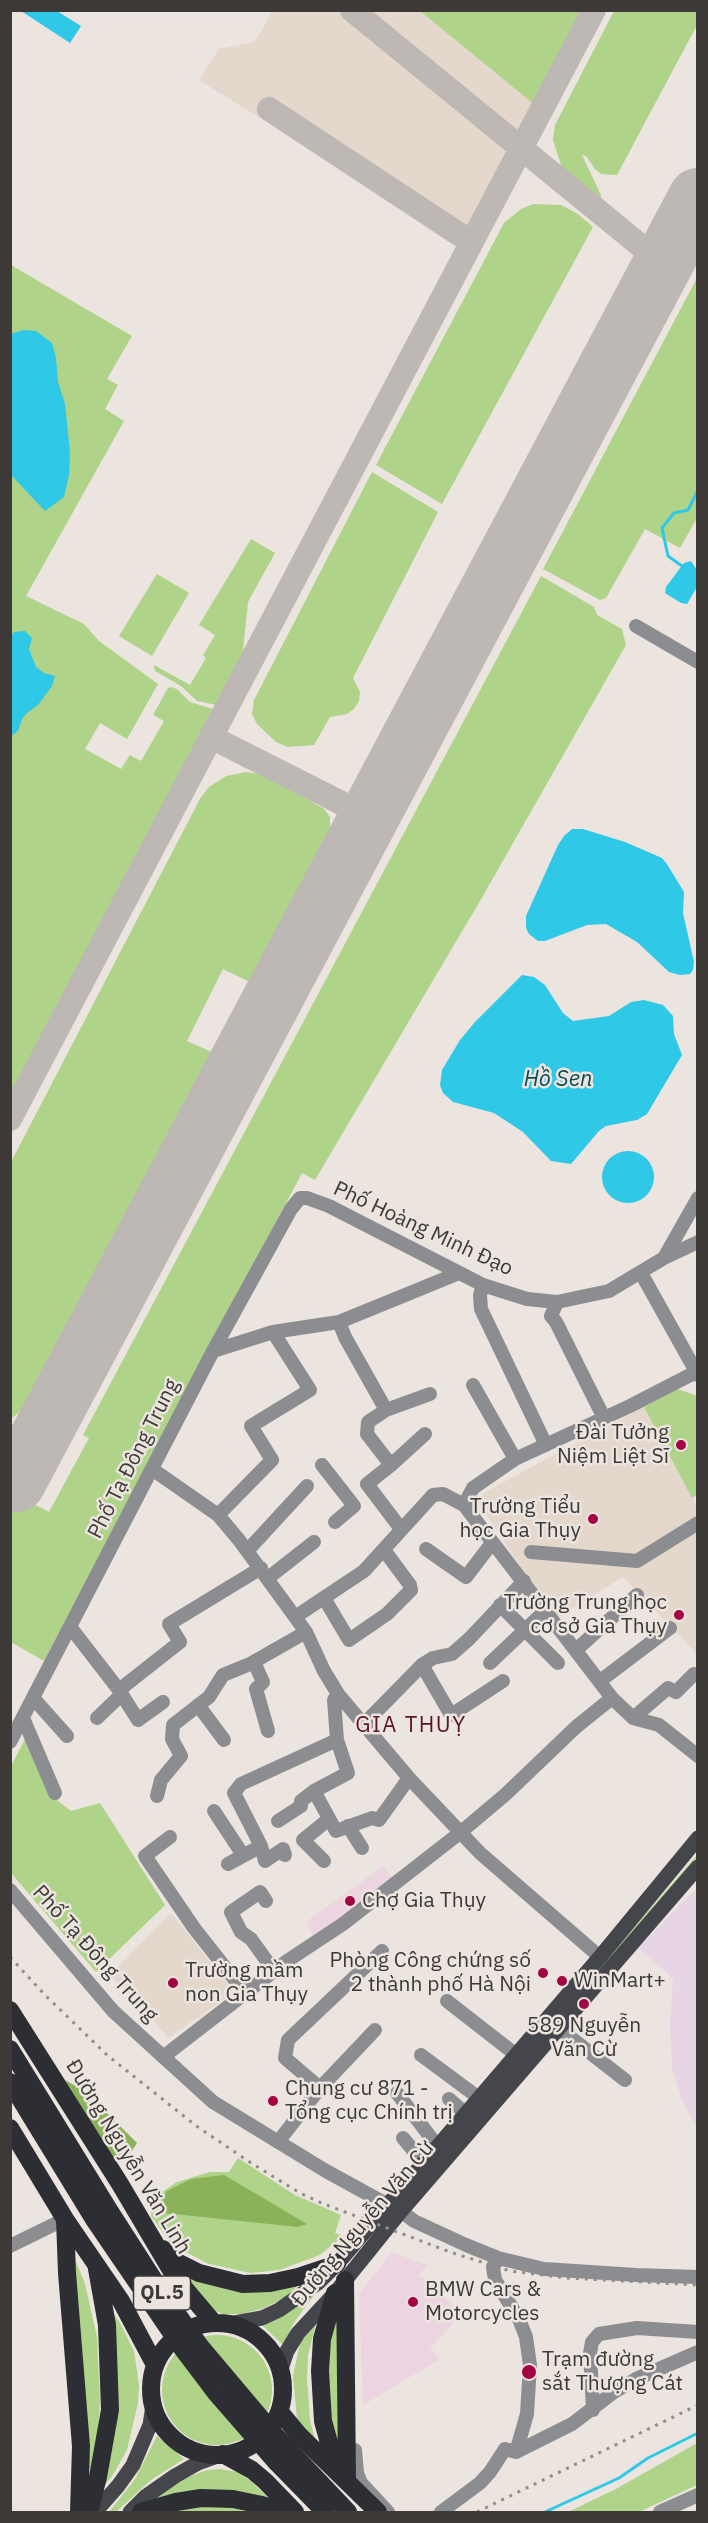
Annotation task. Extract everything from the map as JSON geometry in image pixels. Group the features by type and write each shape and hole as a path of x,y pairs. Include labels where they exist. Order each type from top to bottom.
{"highway":[{"name":"Đường Nguyễn Văn Linh","path":"10,2010 175,2277 221,2323"},
{"name":"QL.5","path":"10,2049 109,2210 163,2294 200,2346 276,2436 348,2512"},
{"name":"QL.5","path":"10,2082 95,2221 179,2344 262,2446 325,2512"},
{"name":"QL.5","path":"10,2128 65,2219 121,2301 156,2365"},
{"path":"65,2219 67,2273 81,2446 79,2512"},
{"path":"93,2260 115,2267 127,2264 137,2255 140,2245 141,2219"},
{"path":"153,2240 175,2260 199,2273 243,2284 270,2283 298,2277 340,2283"},
{"path":"89,2512 110,2410 107,2325 93,2260"},
{"path":"340,2283 322,2339 320,2371 323,2421 342,2476"},
{"path":"340,2283 342,2476"},
{"path":"221,2323 256,2335 267,2344 281,2369 284,2383 280,2412 273,2424 253,2444 241,2450 223,2454 201,2453 176,2440 166,2430 153,2406 151,2385 156,2365 165,2348 178,2335 195,2326 221,2323"},
{"path":"280,2412 378,2512"},
{"path":"223,2454 252,2470 295,2512"},
{"path":"141,2512 201,2498 233,2499 282,2512"}],"main road":[{"name":"Đường Nguyễn Văn Cừ","path":"281,2369 287,2351 298,2333 340,2283 424,2163 515,2054 600,1958 698,1838"},
{"name":"Đường Nguyễn Văn Cừ","path":"394,2208 698,1867"},
{"name":"Đường Nguyễn Văn Cừ","path":"221,2323 261,2318 279,2310 319,2282 340,2283"},
{"path":"95,2512 133,2465 150,2425 153,2406"},
{"path":"130,2512 175,2476 198,2463 223,2454"}],"street":[{"path":"636,626 698,663"},
{"name":"Phố Hoàng Minh Đạo","path":"300,1198 308,1198 329,1206 483,1285 527,1299 557,1302 609,1291 641,1274 664,1258 698,1198"},
{"name":"Phố Tạ Đông Trung","path":"10,1742 71,1629 213,1351 291,1209 300,1198"},
{"path":"664,1258 698,1242"},
{"path":"213,1351 273,1332 339,1322 459,1273"},
{"path":"464,1505 473,1488 515,1459 697,1373 641,1274"},
{"path":"483,1285 480,1295 481,1309 546,1445"},
{"path":"557,1302 551,1316 604,1418"},
{"path":"339,1322 386,1410"},
{"path":"218,1515 272,1460 251,1426 310,1390 273,1332"},
{"path":"473,1385 515,1459"},
{"path":"391,1465 367,1434 368,1422 386,1410 430,1394"},
{"path":"348,1497 391,1465 425,1434"},
{"path":"322,1465 354,1506 335,1521"},
{"path":"152,1469 218,1515 248,1550 306,1632 324,1671 338,1694 409,1778 480,1853 600,1958"},
{"path":"367,1484 401,1529"},
{"path":"248,1550 307,1486"},
{"path":"295,1617 364,1571 433,1496 443,1494 464,1505 612,1698 633,1718 659,1725 698,1756"},
{"path":"531,1552 637,1561 698,1523"},
{"path":"97,1718 121,1692 180,1642 169,1623 265,1573 314,1542"},
{"path":"426,1549 466,1577 492,1543"},
{"path":"324,1599 349,1640 387,1614 411,1590 410,1585 384,1550"},
{"path":"364,1724 422,1665 433,1658 452,1654 469,1639 524,1581"},
{"path":"576,1650 637,1595"},
{"path":"500,1605 558,1663"},
{"path":"490,1663 546,1610"},
{"path":"600,1682 670,1628"},
{"path":"71,1629 121,1692 138,1720 163,1702"},
{"path":"157,1796 161,1780 181,1756 172,1739 173,1725 209,1696 223,1675 254,1662 306,1632"},
{"path":"254,1662 263,1682 256,1689 268,1731"},
{"path":"422,1665 451,1715 503,1681"},
{"path":"633,1718 668,1688 676,1692 694,1674"},
{"path":"278,1821 301,1806 301,1801 314,1791 348,1773 337,1740 334,1700 338,1694"},
{"path":"163,2057 274,1971 343,1924 461,1832 506,1794 576,1727 612,1698"},
{"path":"34,1699 67,1736"},
{"path":"198,1705 224,1740"},
{"path":"23,1718 55,1793"},
{"path":"285,1856 283,1849 265,1862 261,1846 234,1793 241,1784 337,1740"},
{"path":"314,1791 336,1831 372,1818 379,1820 409,1778"},
{"path":"214,1811 243,1856"},
{"path":"324,1860 303,1840 329,1819"},
{"path":"348,1826 362,1848"},
{"path":"170,1837 145,1856 187,1919 246,1994"},
{"path":"228,1864 261,1846"},
{"name":"Phố Tạ Đông Trung","path":"10,1890 113,2011 213,2102 394,2208 441,2234 498,2258 567,2271 698,2277"},
{"path":"266,1901 260,1892 231,1912 241,1932 251,1940 274,1971"},
{"path":"320,2088 285,2058 288,2040 382,1951"},
{"path":"447,2001 515,2054"},
{"path":"557,2027 625,2080"},
{"path":"278,2142 320,2088 375,2030"},
{"path":"421,2055 479,2098"},
{"path":"397,2093 438,2146"},
{"path":"449,2099 466,2114"},
{"path":"403,2138 424,2163"},
{"path":"10,2246 65,2219"},
{"path":"498,2258 493,2267 495,2280 519,2319 526,2337 530,2365 527,2414 516,2452"},
{"path":"340,2283 354,2317 357,2473 368,2492 388,2512"},
{"path":"593,2410 590,2353 592,2342 599,2334 637,2328 698,2332"},
{"path":"441,2512 480,2483 490,2472 504,2449 516,2452 572,2424 614,2392 636,2379 698,2352"},
{"path":"660,2512 698,2495"}],"shaded area":[{"path":"272,11 420,11 536,106 463,244 199,80 219,49 252,43 261,32"},
{"name":"Trường Tiểu học Gia Thụy","path":"644,1407 697,1507 697,1654 623,1577 555,1619 480,1505 483,1493"},
{"name":"Chợ Gia Thụy","path":"384,1866 393,1880 315,1938 306,1922"},
{"path":"697,1888 697,2128 681,2098 672,2068 670,2024 673,1978 638,1948"},
{"name":"Trường mầm non Gia Thụy","path":"171,1913 234,1992 169,2038 110,1975"},
{"path":"392,2252 427,2265 419,2275 458,2310 450,2319 453,2323 430,2349 440,2359 363,2405 359,2294"}],"green space":[{"path":"420,11 586,11 536,106"},
{"path":"614,11 697,11 697,25 617,175 601,174 586,156 582,155 601,195 600,200 562,168 553,140 555,125"},
{"path":"533,204 561,205 578,214 593,227 442,504 376,465 504,223 521,209"},
{"path":"11,265 132,336 107,379 118,385 105,409 124,421 26,596 84,624 99,641 158,684 127,739 100,723 85,749 121,769 130,755 141,761 164,721 153,715 168,688 178,690 190,702 219,711 16,1101 11,1105"},
{"path":"697,278 697,518 680,548 645,529 606,598 600,600 543,569"},
{"path":"372,472 438,512 353,678 360,692 359,701 354,709 347,714 330,717 314,745 288,747 276,742 257,724 252,714 254,700"},
{"path":"251,539 275,553 248,602 242,660 237,676 221,706 197,701 181,686 155,671 154,665 190,685 206,658 203,655 215,635 199,625"},
{"path":"157,574 189,593 152,656 119,636"},
{"path":"541,576 594,607 597,615 622,629 626,645 480,901 315,1180 302,1173 44,1661 11,1642 10,1492 49,1512 89,1438 83,1435"},
{"path":"246,772 265,775 324,809 330,817 326,844 250,982 223,969 187,1041 214,1053 25,1407 11,1419 11,1162 201,797 209,787 226,776"},
{"path":"677,1389 695,1395 698,1400 697,1495 692,1498 644,1407"},
{"path":"26,1737 49,1794 71,1811 100,1803 165,1905 96,1972 11,1873 10,1768"},
{"path":"697,1855 697,1858 605,1966 318,2290 290,2330 286,2348 263,2326 298,2306 465,2123"},
{"path":"65,2080 85,2091 137,2143 129,2155 116,2161"},
{"path":"238,2158 295,2195 341,2215 335,2233 343,2236 320,2255 279,2270 251,2273 209,2264 172,2245 151,2216 152,2199 177,2182 210,2172 229,2172"},
{"path":"224,2175 307,2224 298,2227 155,2212 167,2191 191,2179"},
{"path":"69,2244 85,2284 97,2337 100,2401 98,2435 91,2468 87,2469"},
{"path":"173,2269 207,2284 243,2291 303,2281 286,2297 264,2308 242,2314 222,2314 207,2307"},
{"path":"106,2303 119,2321 134,2351 139,2385 138,2403 127,2450 111,2478 99,2491"},
{"path":"338,2309 337,2422 340,2461 321,2369"},
{"path":"318,2316 308,2355 307,2378 310,2420 316,2443 297,2419 293,2376 301,2339"},
{"path":"217,2335 238,2339 256,2351 268,2369 272,2390 268,2411 256,2429 238,2441 217,2445 196,2441 178,2429 166,2411 162,2390 166,2369 178,2351 196,2339"},
{"path":"157,2436 184,2459 151,2480 116,2512 109,2512 135,2479"},
{"path":"697,2443 697,2485 639,2512 568,2512 616,2489"},
{"path":"220,2469 237,2472 251,2481 274,2504 152,2501 178,2481 207,2470"},
{"path":"193,2506 226,2506 257,2512 164,2512"}],"water":[{"path":"21,11 57,11 81,26 70,43"},
{"path":"23,330 36,331 52,343 58,382 65,404 70,452 69,475 64,497 45,511 11,475 11,334"},
{"path":"691,561 697,570 697,587 687,604 665,593 666,587 684,563"},
{"path":"25,631 32,638 29,649 36,667 44,673 55,676 52,686 38,705 22,719 18,731 11,736 11,637 14,632"},
{"path":"572,829 583,829 625,842 662,858 667,864 684,892 683,913 694,962 690,974 680,975 669,972 637,942 606,924 587,925 545,941 538,941 529,934 526,928 526,916 558,845"},
{"name":"Hồ Sen","path":"522,975 534,977 545,985 563,1013 573,1021 609,1016 631,1002 644,1000 663,1005 673,1016 674,1034 682,1055 647,1114 637,1120 606,1126 571,1164 551,1161 523,1132 494,1113 453,1102 443,1093 440,1085 442,1070 460,1040"},
{"path":"623,1151 633,1151 647,1158 654,1177 647,1196 633,1203 623,1203 613,1199 606,1192 602,1182 602,1172 606,1162 613,1155"}],"waterway":[{"path":"682,566 668,556 662,528 674,513 688,510 698,490"},
{"path":"545,2512 619,2478 648,2458 698,2433"}],"taxiway":[{"path":"352,10 663,264"},
{"path":"10,1119 594,10"},
{"path":"269,109 471,242"},
{"path":"211,737 369,817"},
{"path":"10,1446 23,1438 55,1407"}],"runway":[{"path":"16,1482 698,198"}],"railway":[{"path":"10,1957 44,1994 107,2055 195,2125 300,2193 450,2252 510,2271 567,2278 698,2285"},
{"path":"477,2512 698,2405"}],"place":[{"name":"Đài Tưởng Niệm Liệt Sĩ","path":"681,1445"},
{"name":"Trường Tiểu học Gia Thụy","path":"593,1519"},
{"name":"Trường Trung học cơ sở Gia Thụy","path":"679,1615"},
{"name":"Chợ Gia Thụy","path":"350,1901"},
{"name":"Phòng Công chứng số 2 thành phố Hà Nội","path":"543,1973"},
{"name":"WinMart+","path":"562,1981"},
{"name":"Trường mầm non Gia Thụy","path":"173,1983"},
{"name":"589 Nguyễn Văn Cừ","path":"584,2004"},
{"name":"Chung cư 871 - Tổng cục Chính trị","path":"273,2101"},
{"name":"BMW Cars & Motorcycles","path":"413,2302"},
{"name":"Trạm đường sắt Thượng Cát","path":"529,2372"}],"district":[{"name":"GIA THUỴ","path":"411,1726"}]}
